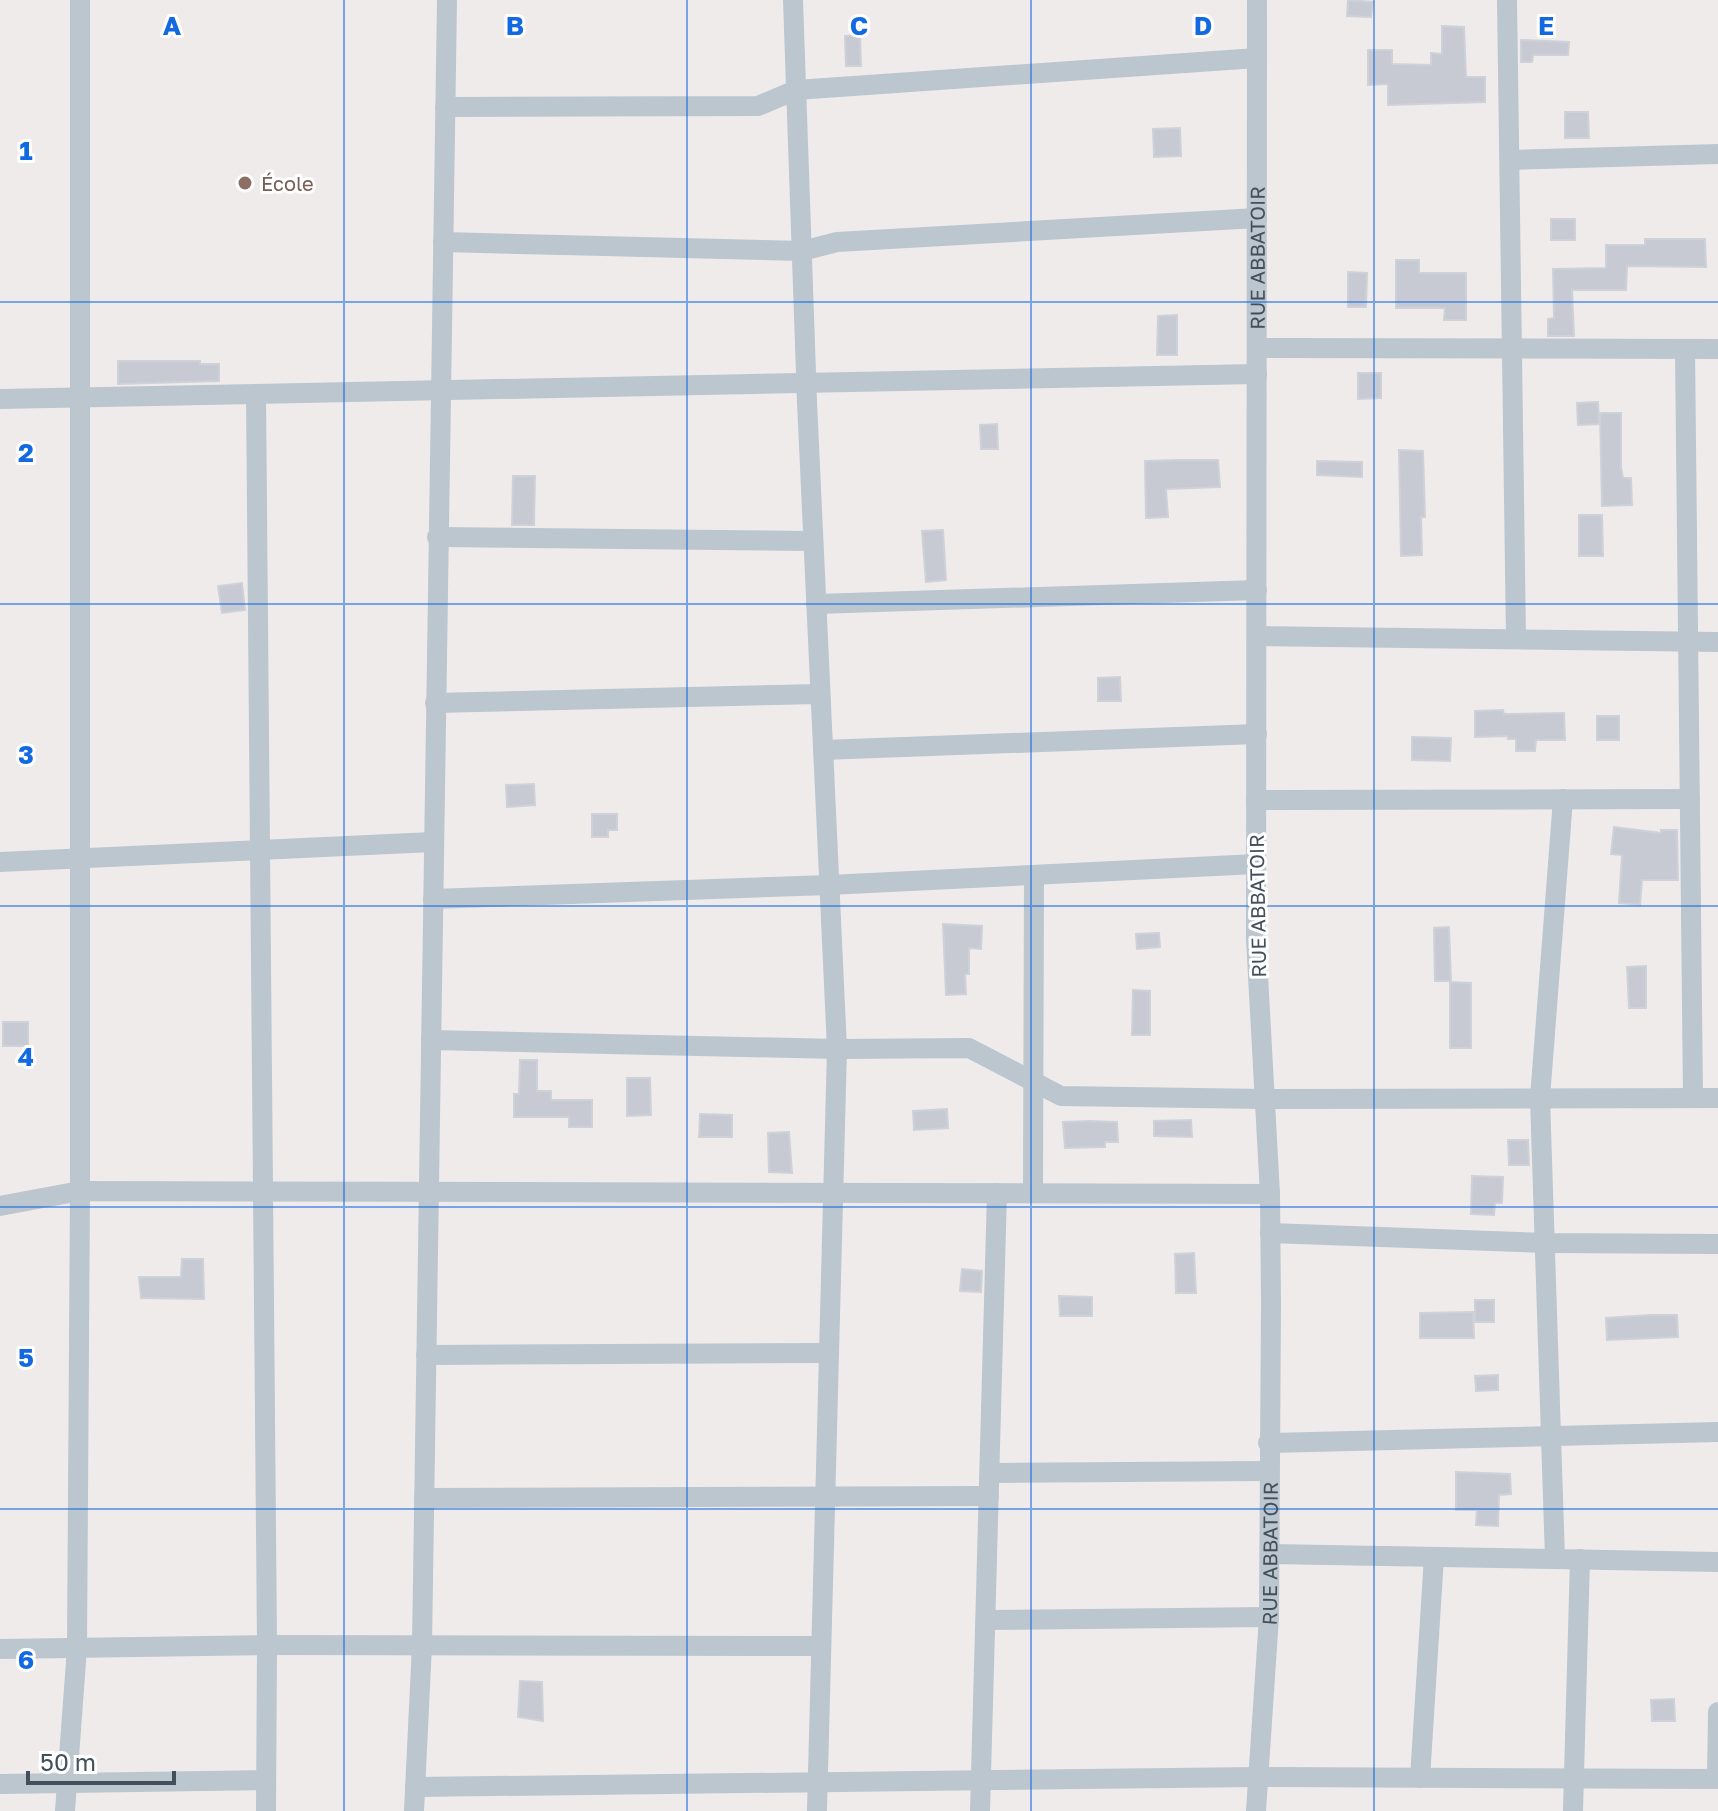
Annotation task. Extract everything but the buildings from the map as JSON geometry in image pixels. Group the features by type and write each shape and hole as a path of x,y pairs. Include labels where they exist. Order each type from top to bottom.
{"street":[{"path":"65,1811 77,1648 80,0"},
{"path":"414,1811 422,1645 447,0"},
{"path":"793,0 806,383 837,1049 817,1811"},
{"name":"RUE ABBATOIR","path":"1256,1811 1269,1617 1270,1554 1270,1194 1256,939 1257,0"},
{"path":"1507,0 1516,639"},
{"path":"445,107 758,106 796,90 1257,58"},
{"path":"1510,160 1718,154"},
{"path":"443,242 802,251 837,242 1257,218"},
{"path":"1257,348 1718,349"},
{"path":"1685,349 1693,1098"},
{"path":"0,399 1257,374"},
{"path":"256,394 266,1811"},
{"path":"437,537 813,541"},
{"path":"816,604 1257,590"},
{"path":"1257,636 1718,642"},
{"path":"435,703 820,694"},
{"path":"823,750 1257,734"},
{"path":"1555,1559 1540,1098 1563,799"},
{"path":"1256,800 1690,799"},
{"path":"0,862 433,842"},
{"path":"433,899 829,885 1256,864"},
{"path":"1033,1193 1034,875"},
{"path":"431,1040 837,1049 969,1048 1061,1096 1718,1098"},
{"path":"0,1206 80,1191 1270,1194"},
{"path":"980,1811 997,1193"},
{"path":"1270,1233 1545,1243 1718,1244"},
{"path":"426,1355 829,1353"},
{"path":"1268,1443 1718,1432"},
{"path":"990,1473 1269,1471"},
{"path":"424,1498 989,1496"},
{"path":"1270,1554 1718,1562"},
{"path":"1420,1778 1434,1557"},
{"path":"1573,1811 1580,1559"},
{"path":"986,1620 1269,1617"},
{"path":"0,1649 267,1645 821,1646"},
{"path":"415,1787 1258,1777 1717,1779 1718,1712"},
{"path":"0,1784 266,1780"}],"place":[{"name":"École","path":"245,183"}]}
